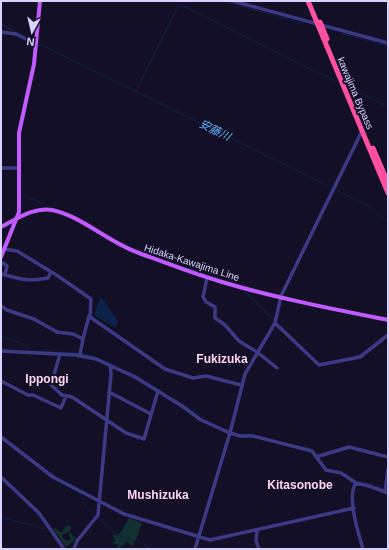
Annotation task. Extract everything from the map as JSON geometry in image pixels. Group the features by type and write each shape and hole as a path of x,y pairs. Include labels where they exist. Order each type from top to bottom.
{"highway":[{"name":"kawajima Bypass","path":"308,1 320,25 388,183"},
{"name":"kawajima Bypass","path":"311,1 388,193"}],"main road":[{"path":"1,257 18,218 20,207 20,127 33,70 40,1"},
{"name":"Hidaka-Kawajima Line","path":"1,227 34,211 45,209 55,211 72,218 126,248 207,278 388,320"}],"street":[{"path":"233,1 388,43"},
{"path":"1,32 16,34 36,44"},
{"path":"195,549 230,433 245,374 275,323 280,296 362,130"},
{"path":"1,168 19,168"},
{"path":"4,249 17,251 91,299 89,316 80,355"},
{"path":"1,262 7,266 3,274 17,279 26,280 48,278 51,272"},
{"path":"207,278 203,297 204,300 215,307 215,318 239,341 257,352 277,368"},
{"path":"1,306 7,310 34,319 57,332 73,334 83,339"},
{"path":"89,316 165,369 193,378 206,376 241,385"},
{"path":"275,323 319,365 360,357 388,335"},
{"path":"1,351 80,355 92,357 135,377 201,420 240,436 253,436 312,451 326,470 341,473 356,484 369,486 387,493 388,468"},
{"path":"60,354 51,385 66,396 72,397 126,433 144,439 158,391"},
{"path":"74,549 77,541 98,516 110,365"},
{"path":"1,381 28,395 33,395 60,408 66,396"},
{"path":"109,392 151,414"},
{"path":"1,437 53,477 124,514 199,537 216,540 354,508"},
{"path":"316,457 350,447 388,457"},
{"path":"1,477 40,513 64,549"},
{"path":"356,484 354,488 354,508 363,549"},
{"path":"257,531 256,541 259,549"}],"green space":[{"path":"129,518 142,523 136,541 132,546 127,542 118,549 112,549 117,548 119,545 111,543 116,541 113,538 114,534 116,535 120,533"},
{"path":"69,525 71,528 70,531 62,535 64,539 68,541 71,539 68,534 70,532 76,539 66,547 53,529 55,528 60,532 63,532 64,528"}],"water":[{"path":"100,298 104,300 118,322 115,328 94,315"}],"waterway":[{"path":"223,1 304,24"},
{"path":"136,91 179,4 335,81"},
{"name":"安藤川","path":"1,24 34,41"},
{"path":"343,34 388,46"},
{"name":"安藤川","path":"38,43 332,188"},
{"path":"354,90 388,107"},
{"name":"安藤川","path":"334,189 367,205 388,222"},
{"path":"23,195 44,204"},
{"path":"46,205 57,210"},
{"path":"163,260 228,282"},
{"path":"245,291 274,320"},
{"path":"276,322 283,328"},
{"path":"1,336 25,345 28,347 28,350"},
{"path":"1,349 6,350"},
{"path":"36,351 78,353"},
{"path":"81,353 91,355 135,375 214,424"},
{"path":"354,356 361,354"},
{"path":"220,427 230,431"},
{"path":"241,434 253,434"},
{"path":"303,447 311,449"},
{"path":"43,471 50,477 80,493 85,506 95,515"},
{"path":"340,471 357,481 373,484 383,489"},
{"path":"1,517 45,529"},
{"path":"97,517 117,535 140,542 151,549"}],"district":[{"name":"Fukizuka","path":"222,359"},
{"name":"Ippongi","path":"47,379"},
{"name":"Kitasonobe","path":"300,485"},
{"name":"Mushizuka","path":"158,495"}]}
